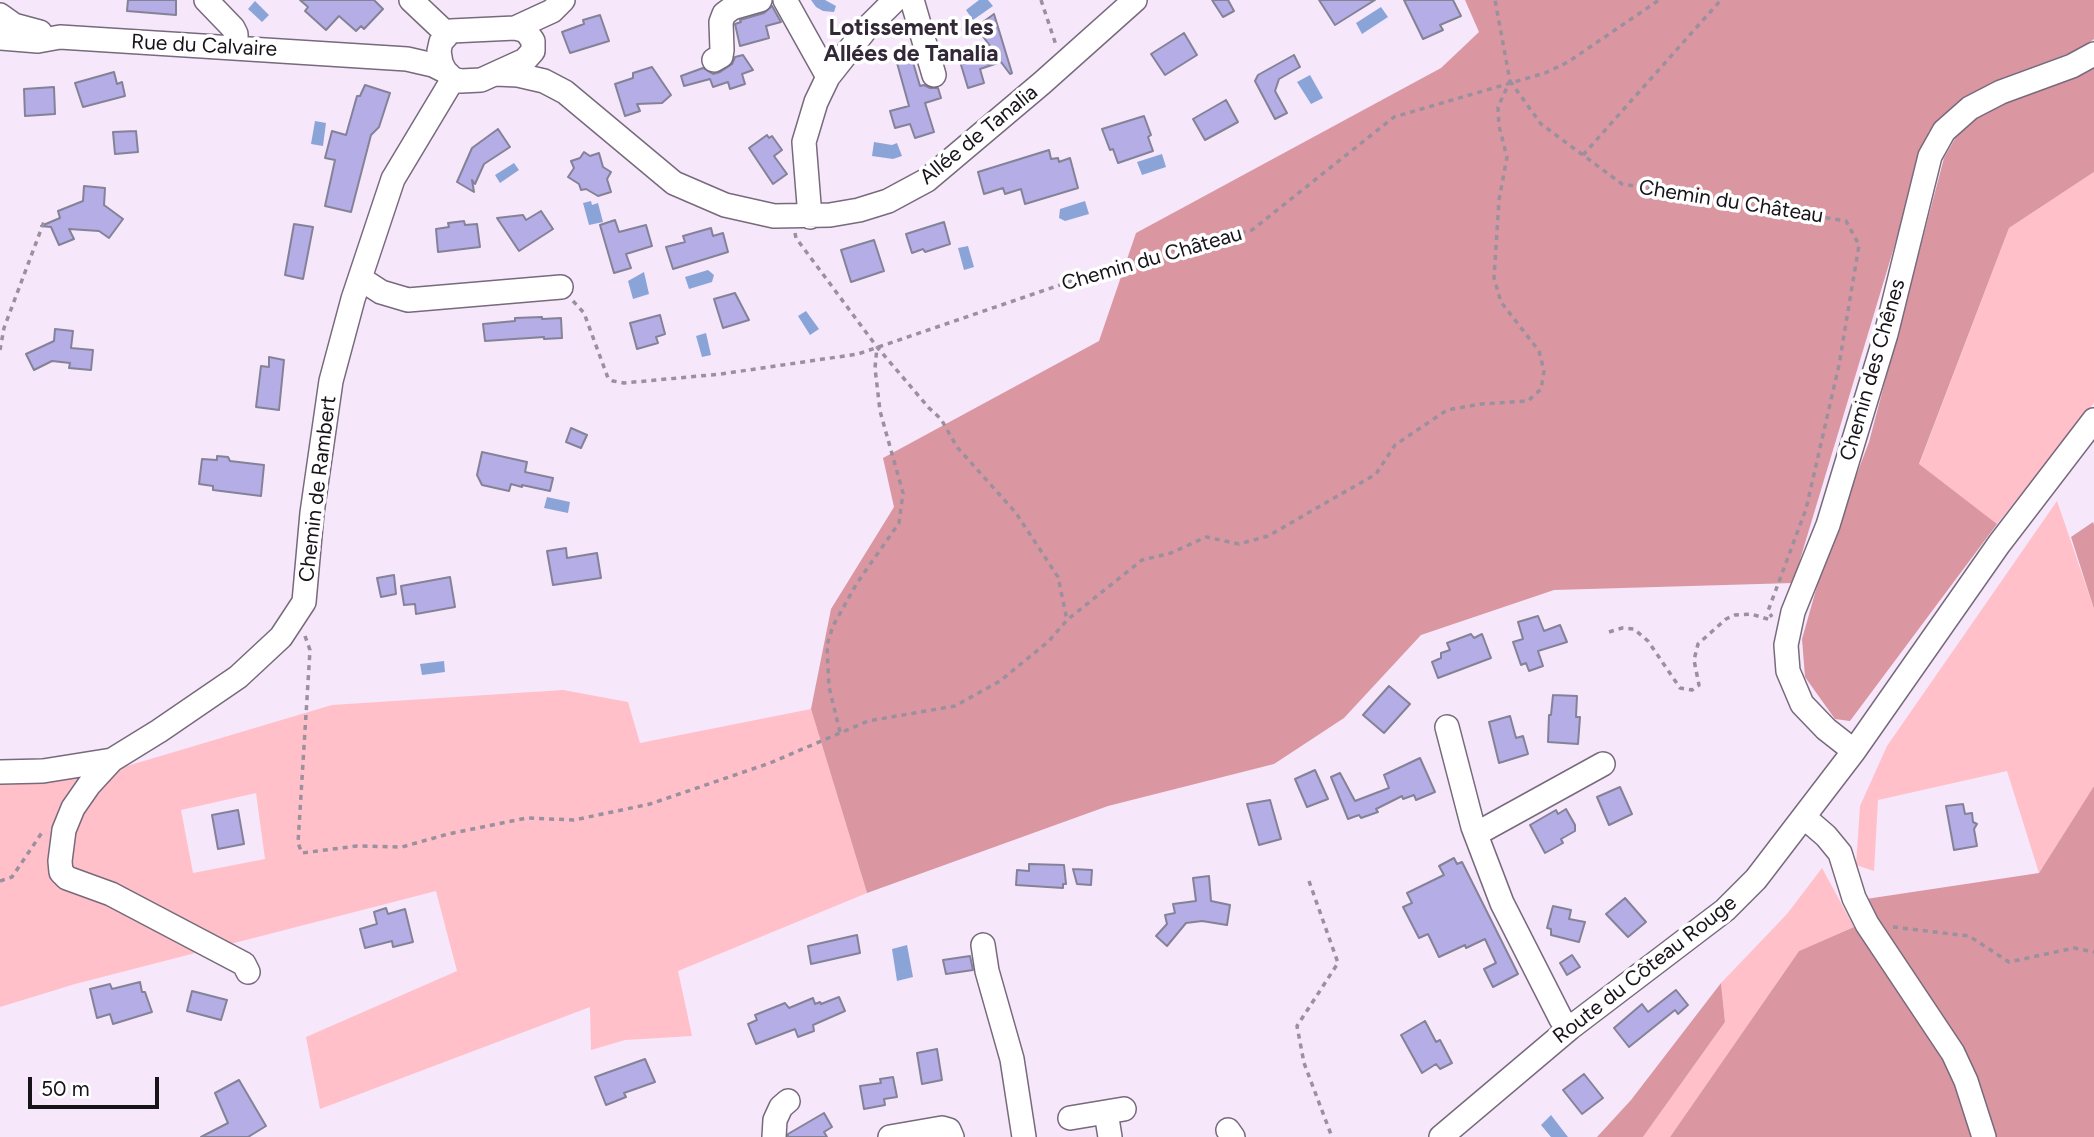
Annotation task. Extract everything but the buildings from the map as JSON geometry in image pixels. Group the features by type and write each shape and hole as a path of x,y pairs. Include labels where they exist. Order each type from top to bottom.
{"street":[{"path":"206,0 233,28 236,48"},
{"path":"411,0 444,38 439,57 449,75 470,81 496,74 525,60 557,5"},
{"path":"714,60 721,56 721,23 724,14 732,8 760,0"},
{"path":"785,0 828,77"},
{"path":"801,217 804,142 816,102 828,77 866,29 895,0"},
{"path":"912,0 934,75"},
{"name":"Allée de Tanalia","path":"496,74 518,75 544,81 579,103 674,183 725,205 757,213 801,217 867,208 888,201 927,180 1135,0"},
{"path":"515,28 557,5"},
{"path":"0,15 14,25 60,37"},
{"path":"515,28 526,31 533,48 534,68 544,81"},
{"name":"Rue du Calvaire","path":"407,59 431,50 458,30 515,28"},
{"name":"Rue du Calvaire","path":"0,38 38,41 60,37 407,59 433,65 449,75"},
{"name":"Chemin des Chênes","path":"1854,751 1820,724 1802,704 1788,671 1786,645 1793,612 1828,525 1886,334 1930,156 1944,131 1970,108 2001,92 2072,66 2094,54"},
{"name":"Chemin de Rambert","path":"0,772 43,771 111,760 159,732 238,677 281,638 304,602 312,513 331,381 353,299 393,179 449,75"},
{"path":"361,279 381,292 408,300 561,287"},
{"name":"Route du Côteau Rouge","path":"1441,1137 1570,1028 1725,909 1756,879 1854,751 1999,544 2094,420"},
{"path":"1447,727 1476,834 1502,903 1561,1019 1570,1028"},
{"path":"111,760 73,808 65,830 61,872 135,906 244,964 248,972"},
{"path":"1476,834 1603,764"},
{"path":"1804,817 1826,836 1840,853 1854,898 1867,924 1953,1053 1966,1081 1984,1137"},
{"path":"983,945 987,971 1012,1059 1024,1137"},
{"path":"774,1137 775,1120 781,1107 788,1101"},
{"path":"1070,1118 1115,1111 1110,1137"},
{"path":"890,1137 942,1128 949,1130 952,1137"}],"path":[{"path":"1041,0 1060,53"},
{"path":"292,620 307,639 310,650 298,844 302,853 357,846 402,847 448,834 527,818 574,820 650,804 770,764 869,721 954,706 1000,681 1049,641 1067,620 1142,560 1171,553 1206,537 1239,544 1268,536 1376,474 1395,445 1447,410 1481,404 1528,401 1541,389 1544,372 1539,351 1502,302 1494,278 1499,200 1507,157 1499,126 1498,107 1510,81 1495,0"},
{"path":"1510,81 1545,73 1568,62 1659,0"},
{"path":"1583,155 1720,1"},
{"name":"Chemin du Château","path":"561,287 584,313 608,377 613,381 624,383 775,368 858,354 1130,261 1252,230 1394,117 1510,81 1541,124 1622,184 1846,221 1859,245 1839,365 1806,509 1768,611 1776,622 1751,614 1735,615 1726,619 1698,644 1694,660 1699,685 1692,690 1680,688 1648,641 1634,629 1622,628 1609,632"},
{"path":"801,217 796,238 877,347 941,419 957,447 1016,513 1058,578 1067,620"},
{"path":"0,350 4,328 45,219"},
{"path":"840,733 830,687 827,645 833,625 857,583 900,523 903,492 880,411 875,368 877,347"},
{"path":"0,881 12,877 45,828"},
{"path":"1309,881 1338,963 1297,1026 1304,1063 1332,1137"},
{"path":"1867,924 1969,936 2009,962 2074,948 2094,952"}],"shaded area":[{"path":"1465,0 2094,0 2094,39 2081,49 1999,79 1958,103 1929,131 1793,583 1554,590 1421,635 1344,718 1274,764 1108,806 867,893 811,709 831,609 894,507 883,458 1099,341 1136,233 1441,68 1479,32"},
{"path":"2094,63 2094,172 2009,228 1919,464 1997,524 1850,721 1835,719 1805,677 1802,639 1825,558 1869,442 1944,158 1965,121 1991,103"},
{"path":"2094,172 2094,403 1997,524 1919,465 2009,228"},
{"path":"2057,501 2094,609 2094,786 2039,873 2007,771 1878,800 1874,871 1856,865 1860,806 1887,746"},
{"path":"2093,522 2094,525 2094,609 2071,537"},
{"path":"563,690 628,702 640,743 811,709 867,893 678,971 692,1036 625,1040 591,1050 590,1007 320,1109 306,1037 457,971 436,891 75,984 0,1007 0,782 90,777 332,705","holes":["256,793 265,859 193,873 181,810"]},
{"path":"2094,786 2094,1137 1990,1137 1866,899 2039,873"},
{"path":"1822,868 1854,927 1799,951 1670,1137 1643,1137 1725,1022 1721,983 1787,914"},
{"path":"1854,927 1952,1061 1977,1137 1670,1137 1799,951"},
{"path":"1721,983 1725,1022 1643,1137 1597,1137 1631,1100"}],"water":[{"path":"811,0 825,0 836,6 834,12 823,11"},
{"path":"979,0 988,0 993,6 973,20 966,10"},
{"path":"255,1 269,15 262,22 248,9"},
{"path":"1381,7 1388,17 1362,34 1356,23"},
{"path":"1310,75 1323,98 1311,104 1297,82"},
{"path":"315,121 326,123 323,146 311,144"},
{"path":"874,142 892,145 897,143 902,156 893,159 872,156"},
{"path":"1162,154 1166,167 1142,175 1137,162"},
{"path":"514,163 519,170 500,183 495,175"},
{"path":"591,201 592,205 598,203 603,222 589,225 583,203"},
{"path":"1085,201 1089,214 1065,221 1059,218 1060,209"},
{"path":"968,246 974,267 964,270 958,248"},
{"path":"708,270 714,275 712,282 689,289 685,277"},
{"path":"644,272 649,294 633,299 628,281"},
{"path":"806,311 819,329 810,335 798,316"},
{"path":"706,333 711,355 702,357 696,336"},
{"path":"547,497 570,502 568,513 544,508"},
{"path":"444,661 445,672 422,675 420,664"},
{"path":"907,945 913,977 897,981 892,949"},
{"path":"1551,1115 1568,1137 1551,1137 1541,1125"}],"district":[{"name":"Lotissement les Allées de Tanalia","path":"911,41"}]}
